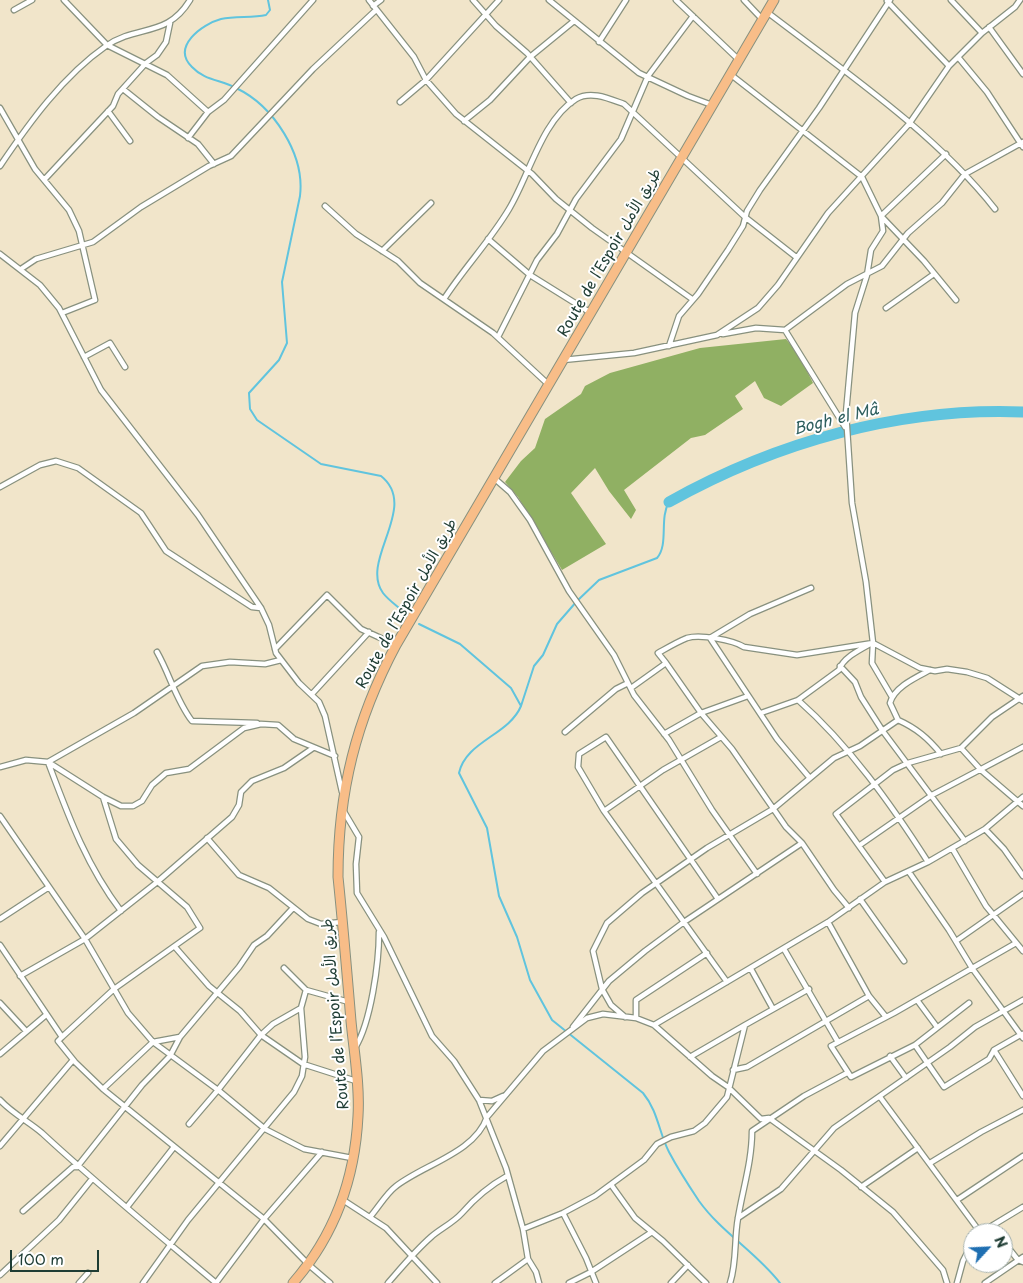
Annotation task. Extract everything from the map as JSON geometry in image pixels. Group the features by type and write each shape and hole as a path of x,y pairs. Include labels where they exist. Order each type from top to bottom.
{"highway":[{"name":"Route de l’Espoir طريق الأمل","path":"293,1283 309,1265 343,1200 353,1158 358,1115 338,869 343,798 357,735 367,705 396,645 774,0"}],"street":[{"path":"14,10 32,0"},
{"path":"64,0 107,45 167,75 208,112"},
{"path":"0,166 17,140 68,80 107,45 118,39 170,23 182,13 190,0"},
{"path":"188,138 208,112 224,100 312,0"},
{"path":"369,0 414,56 426,80 464,121 528,171 570,211 692,299"},
{"path":"21,269 36,259 93,242 104,236 141,207 230,156 381,0"},
{"path":"473,0 530,57 571,103"},
{"path":"400,102 426,80 499,0"},
{"path":"549,0 639,73 712,105"},
{"path":"599,42 626,0"},
{"path":"676,0 739,60"},
{"path":"744,0 844,71 946,154 995,209"},
{"path":"951,0 982,33"},
{"path":"717,335 758,308 778,285 796,257 845,192 862,177 909,124 949,66 982,33 1020,0"},
{"path":"669,346 679,316 698,294 728,250 760,190 844,71 888,1 949,66"},
{"path":"498,337 536,260 556,234 621,138 648,76 692,16"},
{"path":"464,121 490,100 530,57 574,21"},
{"path":"44,180 108,111 123,89 146,63 157,55 166,42 170,23"},
{"path":"989,27 1023,74"},
{"path":"564,360 634,353 756,328 785,330 847,284 882,266 903,238 942,203 965,174 1022,145 987,92 958,57"},
{"path":"730,74 862,177 881,216 883,231 871,250 867,275 855,312 846,413 852,503 860,544 873,643 872,663 892,696"},
{"path":"123,89 198,144 214,164"},
{"path":"444,299 509,209 550,127 571,103 587,95 602,96 624,104 745,217 796,257"},
{"path":"0,108 17,140 44,180 69,210 80,231 95,300 62,313"},
{"path":"108,111 130,141"},
{"path":"881,216 946,154"},
{"path":"382,251 431,203"},
{"path":"325,206 356,234 398,261 420,283 498,337 549,385"},
{"path":"881,216 903,238 956,300"},
{"path":"488,239 530,275 591,313"},
{"path":"0,254 40,285 62,313 101,390 198,515 261,608 281,660 299,683 319,702 325,716 343,798"},
{"path":"886,308 934,274"},
{"path":"785,330 847,430"},
{"path":"84,356 110,342 125,367"},
{"path":"0,487 40,465 56,461 78,468 141,513 166,551 252,607 261,608"},
{"path":"494,478 510,492 530,520 556,570 614,655 630,686 757,874"},
{"path":"710,638 750,614 812,588"},
{"path":"275,648 327,595 361,629 396,645"},
{"path":"312,694 369,632"},
{"path":"849,908 834,890 802,843 786,827 732,749 701,713 658,653 688,638 710,638 737,643 744,647 797,656 873,643 920,668 968,672 987,678 1022,698 992,717 961,748 908,763 893,770 836,814 885,882"},
{"path":"710,638 778,739 809,777"},
{"path":"761,713 798,700 839,670 840,666 858,651 873,643"},
{"path":"156,652 174,686 177,697 192,721 278,725 294,739 335,756"},
{"path":"48,762 88,741 98,732 134,713 202,666 230,662 265,664 281,660"},
{"path":"565,732 616,689 630,686 666,663"},
{"path":"840,666 854,682 882,730 965,841"},
{"path":"930,670 912,680 892,696 890,703 898,720 914,727 930,740 941,754"},
{"path":"664,734 701,713 748,696"},
{"path":"798,700 817,716 875,785 901,818 928,862"},
{"path":"625,1017 611,1005 602,989 593,951 607,923 624,907 691,859 774,809 809,777 834,758 848,752 898,720"},
{"path":"0,767 26,760 48,762 103,797 121,806 133,806 142,801 152,785 166,773 189,769 244,728 261,724"},
{"path":"718,899 606,737 579,754 578,767 604,811 727,982"},
{"path":"604,811 640,786 721,737"},
{"path":"860,845 932,795 1023,747"},
{"path":"20,976 85,939 156,883 232,817 239,804 241,792 252,781 284,768 313,748"},
{"path":"961,748 981,770 1021,804"},
{"path":"48,762 71,823 88,861 121,911"},
{"path":"103,797 116,839 156,883 186,907 200,928 114,989 58,1041 73,1060 103,1089 264,1219 309,1265 330,1283"},
{"path":"654,1026 828,922 885,882 928,862 985,829 1021,804 1023,797"},
{"path":"342,808 359,837 356,864 357,893 379,931 432,1036 454,1061 479,1100 487,1117 523,1229 528,1259 536,1272 539,1283"},
{"path":"0,816 85,939 128,1013 153,1042 218,1090 265,1129 304,1149 353,1158"},
{"path":"985,829 1004,849 1023,876"},
{"path":"207,838 239,875 269,888 308,919 321,924 342,922"},
{"path":"569,1032 602,989 616,975 684,922 802,843"},
{"path":"952,848 993,913 1023,951"},
{"path":"909,872 972,968 1022,1035 994,1050 989,1058 944,1086 915,1044"},
{"path":"0,919 50,886"},
{"path":"956,941 993,913 1023,894"},
{"path":"860,899 904,961"},
{"path":"23,1211 73,1167 77,1167 124,1106 170,1056 180,1037 239,967 254,945 267,936 293,908"},
{"path":"828,922 869,996 886,1017"},
{"path":"354,1049 363,1035 369,1007 379,948 379,931"},
{"path":"969,1003 915,1044 851,1077 831,1046 917,1000 1016,943"},
{"path":"0,945 62,1037"},
{"path":"175,947 216,992 240,1011 261,1035 303,1064 356,1081"},
{"path":"784,949 838,1042"},
{"path":"636,1018 636,1000 707,953"},
{"path":"284,968 306,990 350,1003"},
{"path":"751,969 773,1009"},
{"path":"690,1057 808,989"},
{"path":"143,1283 218,1183 294,1092 302,1076 305,1057 301,1008 306,990"},
{"path":"733,1070 747,1067 869,996"},
{"path":"917,1000 937,1027"},
{"path":"738,1218 781,1189 834,1128 928,1063 975,1027 1023,1000"},
{"path":"0,1003 26,1031"},
{"path":"189,1124 261,1035 273,1024 301,1008"},
{"path":"370,1217 394,1187 452,1154 483,1128 487,1117 543,1050 586,1018 603,1014 636,1018 654,1026 712,1076 728,1087 761,1119 769,1118 893,1212 943,1270 947,1283"},
{"path":"0,1054 46,1015"},
{"path":"523,1229 563,1213 612,1186 644,1160 657,1144 671,1137 694,1131 705,1123 727,1097 745,1025"},
{"path":"103,1089 153,1042 180,1037"},
{"path":"994,1050 1023,1096"},
{"path":"890,1056 906,1078"},
{"path":"0,1146 73,1060"},
{"path":"730,1283 733,1273 738,1218 752,1156 752,1130 804,1096 847,1073"},
{"path":"479,1100 492,1100 504,1096"},
{"path":"880,1097 973,1223"},
{"path":"0,1100 14,1115 39,1131 77,1167 216,1283 264,1219 322,1152"},
{"path":"930,1163 981,1132 1023,1110"},
{"path":"127,1207 174,1147"},
{"path":"861,1187 918,1148"},
{"path":"957,1200 1023,1156"},
{"path":"388,1283 411,1256 492,1185 507,1176"},
{"path":"0,1275 59,1220 92,1179"},
{"path":"612,1186 628,1210 706,1283"},
{"path":"343,1200 386,1228 437,1283"},
{"path":"995,1223 1023,1207"},
{"path":"563,1213 596,1283"},
{"path":"569,1283 592,1272 652,1232"},
{"path":"495,1283 528,1259"},
{"path":"985,1283 1021,1260"},
{"path":"957,1283 963,1261"},
{"path":"671,1283 688,1265"},
{"path":"79,1283 88,1273"}],"green space":[{"path":"786,339 799,355 813,383 781,406 764,398 755,381 735,396 743,409 705,435 691,438 624,490 636,510 631,519 609,491 595,468 571,493 606,544 562,570 518,497 505,482 521,461 535,448 545,419 581,394 585,386 610,373 700,348"}],"waterway":[{"path":"268,0 270,10 266,15 227,18 213,22 192,37 187,44 185,52 186,59 202,75 230,85 250,96 274,119 292,149 300,180 300,196 282,282 287,343 279,360 249,393 250,409 257,420 321,464 381,476 391,489 394,503 392,518 378,565 378,580 383,593 406,614"},
{"name":"Bogh el Mâ","path":"669,502 752,462 840,433 885,422 931,416 977,412 1023,412"},
{"path":"521,706 534,666 543,655 557,624 577,601 599,580 657,558 663,546 665,516 669,502"},
{"path":"419,624 460,644 511,688 521,706 507,724 470,753 463,762 459,773 487,828 499,896 517,937 530,980 552,1020 643,1093 652,1107 669,1152 699,1201 718,1223 771,1272 780,1283"}]}
